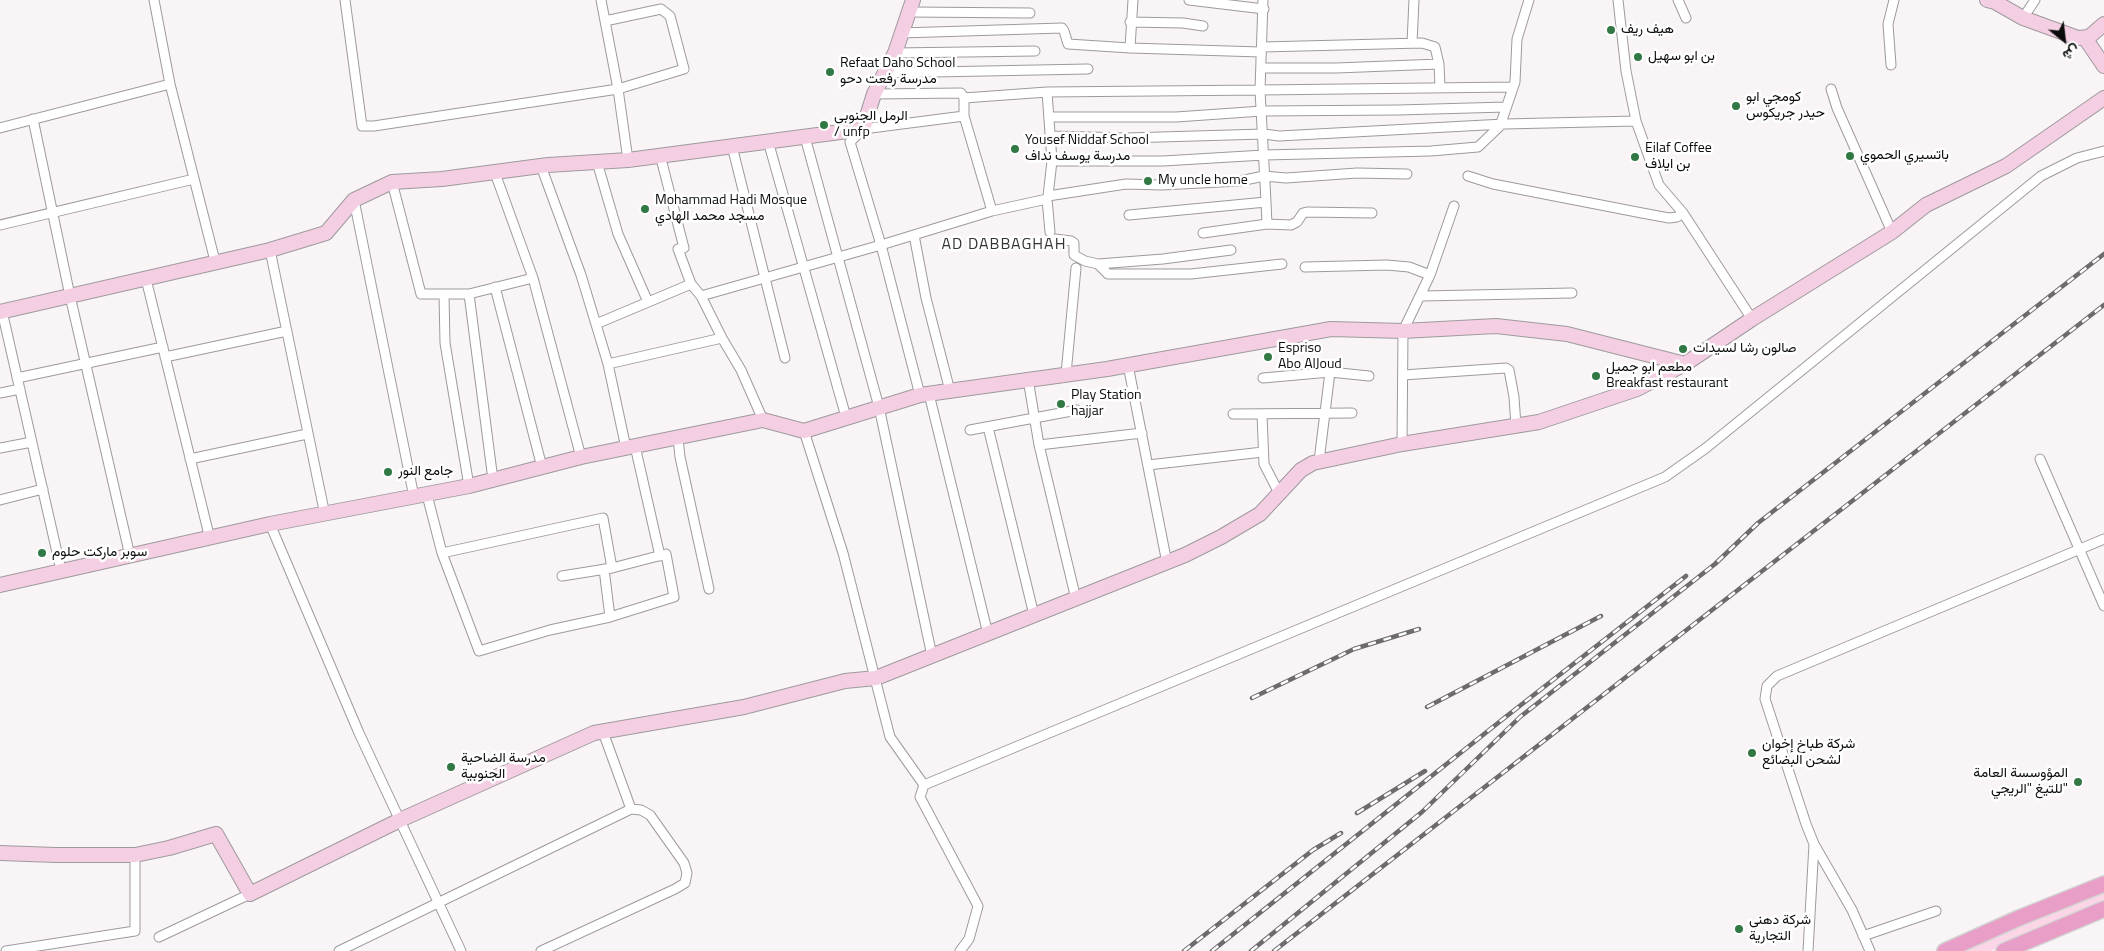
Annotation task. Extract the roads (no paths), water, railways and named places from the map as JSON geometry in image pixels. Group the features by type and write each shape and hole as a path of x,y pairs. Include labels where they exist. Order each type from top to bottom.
{"main road":[{"path":"1945,951 2019,918 2104,884"},
{"path":"2004,951 2104,909"}],"street":[{"path":"154,0 170,84 215,261"},
{"path":"345,0 362,126 374,126 618,89 684,69 670,16 660,5 605,21"},
{"path":"601,0 618,89 628,160"},
{"path":"1130,48 1130,22 1133,0"},
{"path":"1189,0 1263,4 1260,90 1264,134 1267,224"},
{"path":"1412,43 1414,0"},
{"path":"1052,160 1163,161 1264,155 1431,151 1478,147 1500,126 1515,82 1516,39 1529,0"},
{"path":"1618,0 1626,71 1636,121 1659,186 1683,213 1752,319"},
{"path":"1678,0 1686,18"},
{"path":"1891,64 1888,24 1894,0"},
{"path":"1988,0 2023,18 2078,38 2092,35 2104,24"},
{"path":"2023,18 2035,0"},
{"path":"988,634 924,395 850,142 863,129 874,94 883,73 895,53 912,6 1030,12"},
{"path":"1130,22 1183,23 1203,26"},
{"path":"901,34 1062,28 1068,44 1130,48 1261,50 1412,43 1435,47 1439,64 1440,87"},
{"path":"2085,38 2104,66"},
{"path":"895,53 1035,51"},
{"path":"1262,68 1336,68 1439,64"},
{"path":"883,73 1088,69"},
{"path":"0,128 170,84"},
{"path":"964,98 1048,92 1513,87"},
{"path":"1831,89 1837,108 1892,232"},
{"path":"1048,92 1052,160 1047,198 1053,236 1074,243 1074,255 1085,261 1098,264 1163,259 1231,250"},
{"path":"874,94 960,93 964,98 964,116 992,211"},
{"path":"159,936 250,894 400,820 594,733 744,706 845,681 876,678 1167,563 1252,520 1267,508 1300,470 1319,462 1402,444 1539,422 1637,389 1685,364 1752,319 1892,232 1926,205 2006,166 2104,98"},
{"path":"1050,117 1176,117 1262,111 1506,107"},
{"path":"61,570 1,311 270,250 326,233 354,200 392,182 442,179 541,166 628,160 964,116"},
{"path":"34,119 70,296 130,556"},
{"path":"1052,136 1126,138 1264,134 1279,136 1636,121"},
{"path":"805,137 879,407 932,656"},
{"path":"768,141 846,417"},
{"path":"732,146 785,358"},
{"path":"960,951 969,939 978,906 920,796 924,785 1664,477 1706,448 2041,176 2077,158 2104,151"},
{"path":"660,155 684,248 678,250 691,284 701,296 741,370 762,420"},
{"path":"597,162 618,234 648,302"},
{"path":"541,166 581,275 596,324 660,556"},
{"path":"495,173 533,278 580,457"},
{"path":"701,296 881,245 992,211 1047,198 1126,184 1162,185 1240,180 1264,176 1286,178 1357,173 1407,174"},
{"path":"1468,176 1493,184 1669,218 1677,217 1683,213"},
{"path":"0,225 194,179"},
{"path":"392,182 421,294 469,294 533,278"},
{"path":"354,200 420,496 479,651 550,630 610,617 674,597 666,554 608,568 562,576"},
{"path":"1129,215 1266,202"},
{"path":"1402,444 1403,331 1430,275 1454,206"},
{"path":"1203,232 1233,230 1267,224 1295,224 1303,213 1308,212 1372,213"},
{"path":"914,235 931,322 950,391"},
{"path":"270,250 325,515"},
{"path":"1098,264 1108,274 1191,274 1282,264"},
{"path":"1305,267 1387,265 1409,267 1430,275"},
{"path":"1066,374 1076,268"},
{"path":"146,279 210,539"},
{"path":"596,324 691,284"},
{"path":"495,288 542,467"},
{"path":"1421,296 1572,293"},
{"path":"469,294 493,480"},
{"path":"444,295 446,343 469,486"},
{"path":"0,584 210,539 270,524 469,486 580,457 762,420 804,431 924,395 1128,365 1331,329 1403,331 1496,326 1567,334 1685,364"},
{"path":"165,357 287,331"},
{"path":"608,364 722,338"},
{"path":"17,378 163,347"},
{"path":"1128,365 1167,563"},
{"path":"1402,375 1506,368 1509,370 1514,397 1516,426"},
{"path":"1262,378 1330,372 1369,376"},
{"path":"1319,462 1330,372"},
{"path":"1028,380 1039,445 1076,599"},
{"path":"0,393 20,389"},
{"path":"970,430 1077,410"},
{"path":"1233,414 1352,412"},
{"path":"1262,414 1264,464 1279,493"},
{"path":"988,427 1034,616"},
{"path":"804,431 843,553 890,736 924,785"},
{"path":"1039,445 1142,433"},
{"path":"190,459 307,434"},
{"path":"678,438 680,457 709,589"},
{"path":"0,448 32,442"},
{"path":"1148,465 1263,452"},
{"path":"2040,459 2104,606"},
{"path":"0,500 43,490"},
{"path":"442,553 603,518 610,617"},
{"path":"270,524 359,733 461,951"},
{"path":"1870,951 1852,910 1814,844 1765,699 1765,690 1777,676 2104,539"},
{"path":"603,732 631,809"},
{"path":"338,951 631,809 641,810 650,815 684,862 688,873 685,882 541,951"},
{"path":"0,853 135,855 169,848 216,834 250,894"},
{"path":"1808,951 1814,844"},
{"path":"6,951 134,931 135,855"},
{"path":"1863,936 1936,911"}],"railway":[{"path":"1251,951 1422,812 1520,717 1715,564 1758,523 2104,254"},
{"path":"1274,951 2104,305"},
{"path":"1212,951 1686,576"},
{"path":"1427,707 1601,616"},
{"path":"1252,698 1354,649 1419,629"},
{"path":"1357,813 1425,771"},
{"path":"1184,951 1313,850 1341,833"}],"place":[{"name":"هيف ريف","path":"1611,30"},
{"name":"بن ابو سهيل","path":"1638,57"},
{"name":"Refaat Daho School مدرسة رفعت دحو","path":"830,72"},
{"name":"كومجي ابو حيدر جريكوس","path":"1736,106"},
{"name":"الرمل الجنوبي / unfp","path":"824,125"},
{"name":"Yousef Niddaf School مدرسة يوسف نداف","path":"1015,149"},
{"name":"باتسيري الحموي","path":"1850,156"},
{"name":"Eilaf Coffee بن ايلاف","path":"1635,157"},
{"name":"My uncle home","path":"1148,181"},
{"name":"Mohammad Hadi Mosque مسجد محمد الهادي","path":"645,209"},
{"name":"صالون رشا لسيدات","path":"1683,349"},
{"name":"Espriso Abo AlJoud","path":"1268,357"},
{"name":"مطعم ابو جميل Breakfast restaurant","path":"1596,376"},
{"name":"Play Station hajjar","path":"1061,404"},
{"name":"جامع النور","path":"388,472"},
{"name":"سوبر ماركت حلوم","path":"42,553"},
{"name":"شركة طباخ إخوان لشحن البضائع","path":"1752,753"},
{"name":"مدرسة الضاحية الجنوبية","path":"451,767"},
{"name":"المؤوسسة العامة للتيغ \"الريجي\"","path":"2078,782"},
{"name":"شركة دهني التجارية","path":"1739,929"}],"district":[{"name":"AD DABBAGHAH","path":"1004,245"}]}
